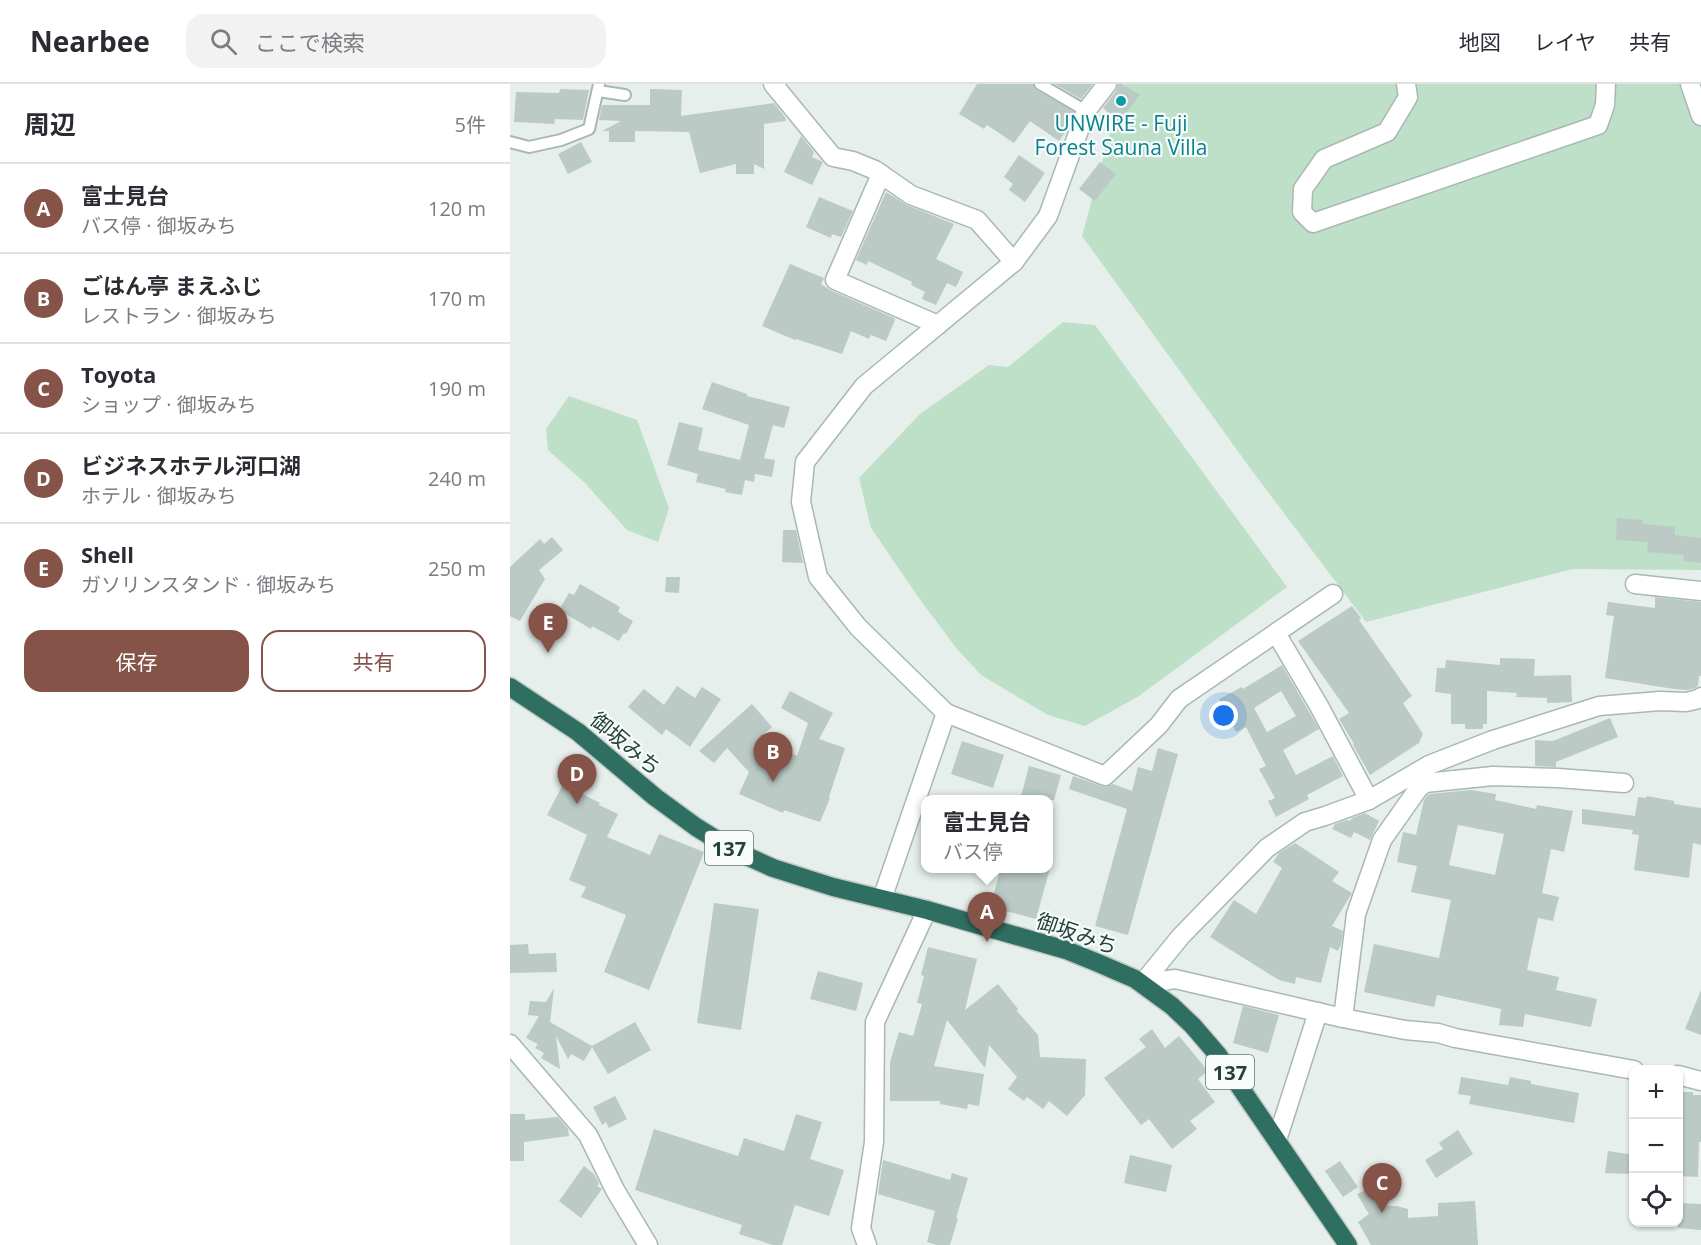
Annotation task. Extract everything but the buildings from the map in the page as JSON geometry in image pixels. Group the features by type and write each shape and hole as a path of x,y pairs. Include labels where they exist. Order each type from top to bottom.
{"highway":[{"name":"御坂みち","path":"510,687 578,732 655,797 733,850 773,868 833,887 927,910 1066,951 1135,979 1172,1006 1218,1055 1348,1245"}],"street":[{"path":"773,84 833,157 853,161 875,170 911,195 977,220 1014,262"},
{"path":"1107,84 1086,111 1048,216 1014,262 864,386 805,462 801,502 818,577 858,627 946,713 1105,776 1159,725 1179,699 1333,594"},
{"path":"1406,84 1408,97 1387,132 1324,159 1303,189 1302,213 1313,224 1598,126 1605,105 1606,84"},
{"path":"1690,84 1701,116"},
{"path":"881,174 836,280 938,325"},
{"path":"1635,584 1701,591"},
{"path":"1276,633 1319,706 1369,800"},
{"path":"1142,984 1181,936 1267,848 1305,822 1369,800 1429,765 1493,740 1599,706 1660,701 1686,702 1701,697"},
{"path":"882,899 946,713"},
{"path":"1343,1018 1356,914 1382,840 1418,789 1425,783 1493,776 1624,783"},
{"path":"867,1245 861,1228 874,1142 875,1022 927,910"},
{"path":"1142,984 1175,979 1343,1018 1629,1069"},
{"path":"1277,1140 1318,1012"},
{"path":"510,1044 588,1135 615,1190 648,1245"},
{"path":"1683,1076 1701,1081"}],"lane":[{"path":"1040,84 1086,111"},
{"path":"510,142 529,147 561,140 589,129 599,87 625,95"}],"green space":[{"path":"1125,84 1701,84 1701,570 1573,569 1366,622 1253,472 1082,236"},
{"path":"1063,322 1095,325 1287,587 1139,696 1085,726 1048,715 981,675 957,649 871,528 859,478 920,414 989,365 1008,367"},
{"path":"569,396 637,420 669,508 658,542 627,530 585,483 548,450 546,429"}],"place":[{"name":"UNWIRE - Fuji Forest Sauna Villa","path":"1121,101"},
{"name":"Shell","path":"548,653"},
{"name":"ごはん亭 まえふじ","path":"773,782"},
{"name":"ビジネスホテル河口湖","path":"577,804"},
{"name":"富士見台","path":"987,942"},
{"name":"Toyota","path":"1382,1213"}]}
